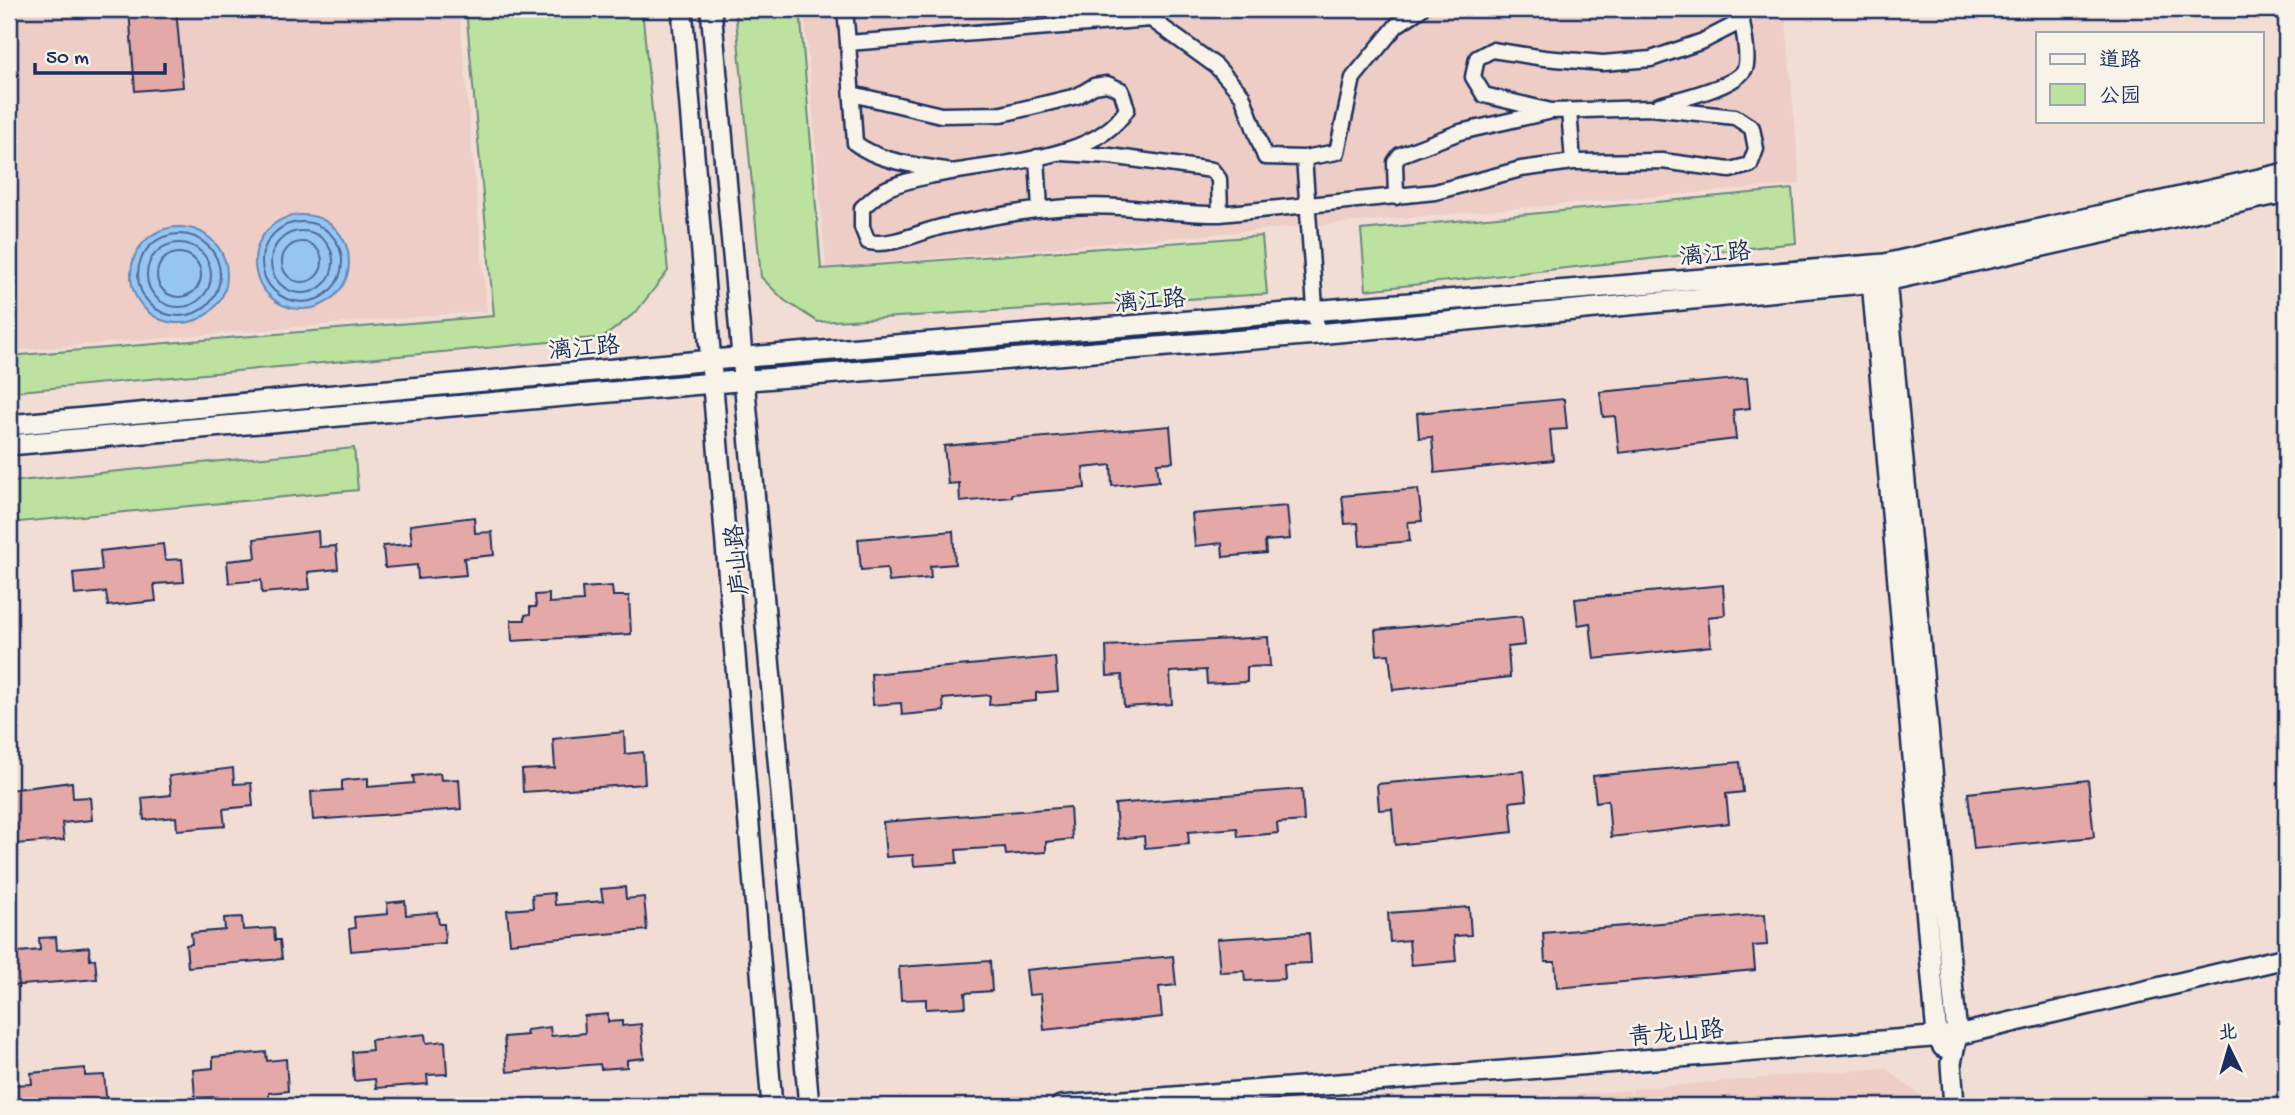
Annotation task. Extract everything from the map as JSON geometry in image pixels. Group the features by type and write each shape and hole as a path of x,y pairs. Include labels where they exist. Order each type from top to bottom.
{"street":[{"name":"庐山路","path":"682,9 772,1106"},
{"name":"庐山路","path":"711,9 809,1106"},
{"path":"845,9 855,143 867,152 902,162 954,171"},
{"path":"848,43 1151,19 1216,66 1242,95 1265,157 1304,158 1337,152 1353,78 1397,25 1422,9"},
{"path":"1551,111 1484,95 1474,77 1477,58 1492,50 1603,63 1651,59 1703,41 1742,15 1746,67 1742,75 1707,92 1651,108"},
{"path":"852,94 940,115 1002,114 1077,96 1094,86 1107,84 1121,90 1127,109 1120,121 1109,131 1060,153"},
{"path":"1707,92 1709,114"},
{"path":"1490,97 1493,124"},
{"path":"1220,214 1219,179 1212,170 1110,156 1060,153 954,171 886,188 862,208 862,227 868,242 882,245 940,227 1040,209 1118,206 1187,215 1220,214 1396,197 1435,192 1521,169 1573,162 1662,162 1730,170 1750,165 1756,149 1752,128 1735,117 1651,108 1551,111 1460,132 1400,155 1395,162 1396,197"},
{"path":"1569,110 1573,162"},
{"path":"1109,131 1110,156"},
{"path":"1037,157 1040,209"},
{"path":"1304,158 1317,334"},
{"path":"902,162 904,183"},
{"name":"漓江路","path":"9,425 712,360 1315,311 1879,273 2286,173"},
{"name":"漓江路","path":"9,445 713,383 1317,334 1879,273 2286,192"},
{"path":"1879,273 1954,1106"},
{"name":"青龙山路","path":"1061,1106 1947,1035 2286,958"}],"shaded area":[{"path":"9,9 459,9 487,311 9,351"},
{"path":"804,9 1785,9 1800,184 826,267"},
{"path":"1885,1068 1925,1099 1925,1106 1633,1106 1632,1089"},
{"path":"1630,1090 1631,1106 1444,1106"}],"green space":[{"path":"466,9 642,9 668,271 636,312 604,337 9,392 9,356 494,316"},
{"path":"735,9 800,9 821,269 1262,236 1267,294 818,322 784,300 761,277"},
{"path":"1792,189 1796,243 1366,290 1361,230"},
{"path":"354,448 358,490 9,523 9,482"}],"water":[{"path":"302,215 320,219 335,229 345,244 349,262 345,280 335,295 320,305 302,309 284,305 269,295 259,280 255,262 259,244 269,229 284,219"},
{"path":"179,227 197,230 213,241 224,257 227,275 224,293 213,309 197,320 179,323 161,320 145,309 134,293 131,275 134,257 145,241 161,230"}],"building":[{"path":"129,9 176,9 183,87 135,91"},
{"path":"1747,378 1750,408 1733,410 1736,439 1619,453 1615,416 1603,417 1600,392"},
{"path":"1564,399 1567,429 1550,430 1553,460 1435,473 1432,437 1419,438 1417,413"},
{"path":"1170,426 1173,462 1157,463 1159,481 1112,486 1111,465 1083,468 1085,488 1012,494 1012,497 960,502 959,483 948,484 944,446"},
{"path":"1418,489 1422,521 1408,522 1410,541 1360,546 1358,523 1345,524 1342,496"},
{"path":"1287,506 1290,539 1265,541 1266,553 1223,557 1222,543 1195,546 1192,514"},
{"path":"474,517 475,533 492,532 494,555 464,558 466,575 418,579 417,565 385,568 383,546 412,544 410,525"},
{"path":"318,531 319,547 336,546 338,569 308,572 310,589 262,593 261,580 229,583 227,561 256,558 254,539"},
{"path":"953,531 955,564 930,566 931,578 889,582 887,568 861,570 858,539"},
{"path":"163,544 165,560 182,559 184,582 154,584 156,601 108,606 106,592 75,595 73,573 102,570 100,551"},
{"path":"1723,585 1725,615 1708,617 1711,646 1594,659 1590,623 1578,625 1575,599"},
{"path":"612,586 613,596 629,596 631,634 512,641 511,620 525,620 525,615 530,614 530,607 536,607 535,595 549,594 549,603 583,601 582,588"},
{"path":"1522,616 1525,645 1508,647 1510,677 1393,690 1389,654 1377,655 1375,630"},
{"path":"1268,637 1270,666 1247,667 1247,682 1207,684 1206,670 1170,672 1172,704 1124,707 1122,675 1107,676 1106,646"},
{"path":"1055,657 1058,691 1036,693 1036,701 989,705 990,695 943,699 944,711 902,715 901,703 873,705 871,674"},
{"path":"624,732 625,754 643,752 645,784 523,792 522,770 555,768 553,739"},
{"path":"1740,762 1743,792 1726,794 1729,823 1611,837 1608,800 1596,802 1593,776"},
{"path":"233,768 234,784 251,783 253,806 223,809 225,826 177,830 176,817 144,820 142,798 171,795 169,776"},
{"path":"1524,771 1527,800 1510,802 1513,832 1395,845 1392,809 1379,810 1377,784"},
{"path":"440,773 441,780 459,779 461,809 313,820 311,792 342,790 342,781 347,780 368,778 368,787 414,783 413,776"},
{"path":"2088,780 2094,837 1974,849 1968,793"},
{"path":"72,782 73,798 90,797 92,820 62,823 64,840 16,844 15,831 9,831 9,790"},
{"path":"1302,789 1304,821 1277,823 1278,833 1238,837 1237,828 1188,832 1189,844 1145,848 1144,836 1118,839 1115,804"},
{"path":"1070,807 1072,839 1046,842 1046,852 1006,855 1005,847 956,850 957,863 914,866 913,855 886,857 883,822"},
{"path":"625,887 626,899 644,897 647,930 510,943 507,910 533,908 532,895 554,893 555,905 603,901 601,889"},
{"path":"405,901 406,915 437,912 439,924 444,924 445,943 351,951 349,929 355,928 354,917 388,914 387,903"},
{"path":"1469,907 1471,935 1454,936 1456,961 1411,965 1409,940 1390,942 1388,913"},
{"path":"1765,914 1767,945 1753,946 1755,970 1557,988 1555,962 1545,962 1543,933"},
{"path":"242,917 243,930 274,928 275,940 280,940 282,959 188,967 186,945 192,944 191,933 225,930 224,918"},
{"path":"1309,933 1311,963 1284,964 1285,979 1245,981 1244,971 1220,972 1217,939"},
{"path":"56,937 57,950 89,947 90,960 95,959 97,979 9,986 9,953 40,950 39,938"},
{"path":"1173,956 1176,985 1159,987 1162,1017 1044,1030 1041,994 1029,995 1026,970"},
{"path":"990,961 992,991 965,993 966,1007 926,1009 926,999 901,1000 899,967"},
{"path":"608,1014 608,1022 622,1021 622,1026 641,1024 644,1058 627,1060 627,1067 601,1069 600,1064 507,1072 504,1037 527,1035 526,1030 550,1027 551,1036 585,1033 584,1016"},
{"path":"425,1034 426,1043 445,1041 447,1074 427,1075 428,1084 376,1088 375,1079 354,1081 352,1052 372,1050 371,1040"},
{"path":"266,1052 267,1061 286,1059 288,1091 269,1093 269,1102 217,1105 217,1097 195,1098 193,1070 213,1068 213,1057"},
{"path":"85,1068 85,1076 104,1075 107,1106 13,1106 11,1085 32,1084 31,1073"}]}
